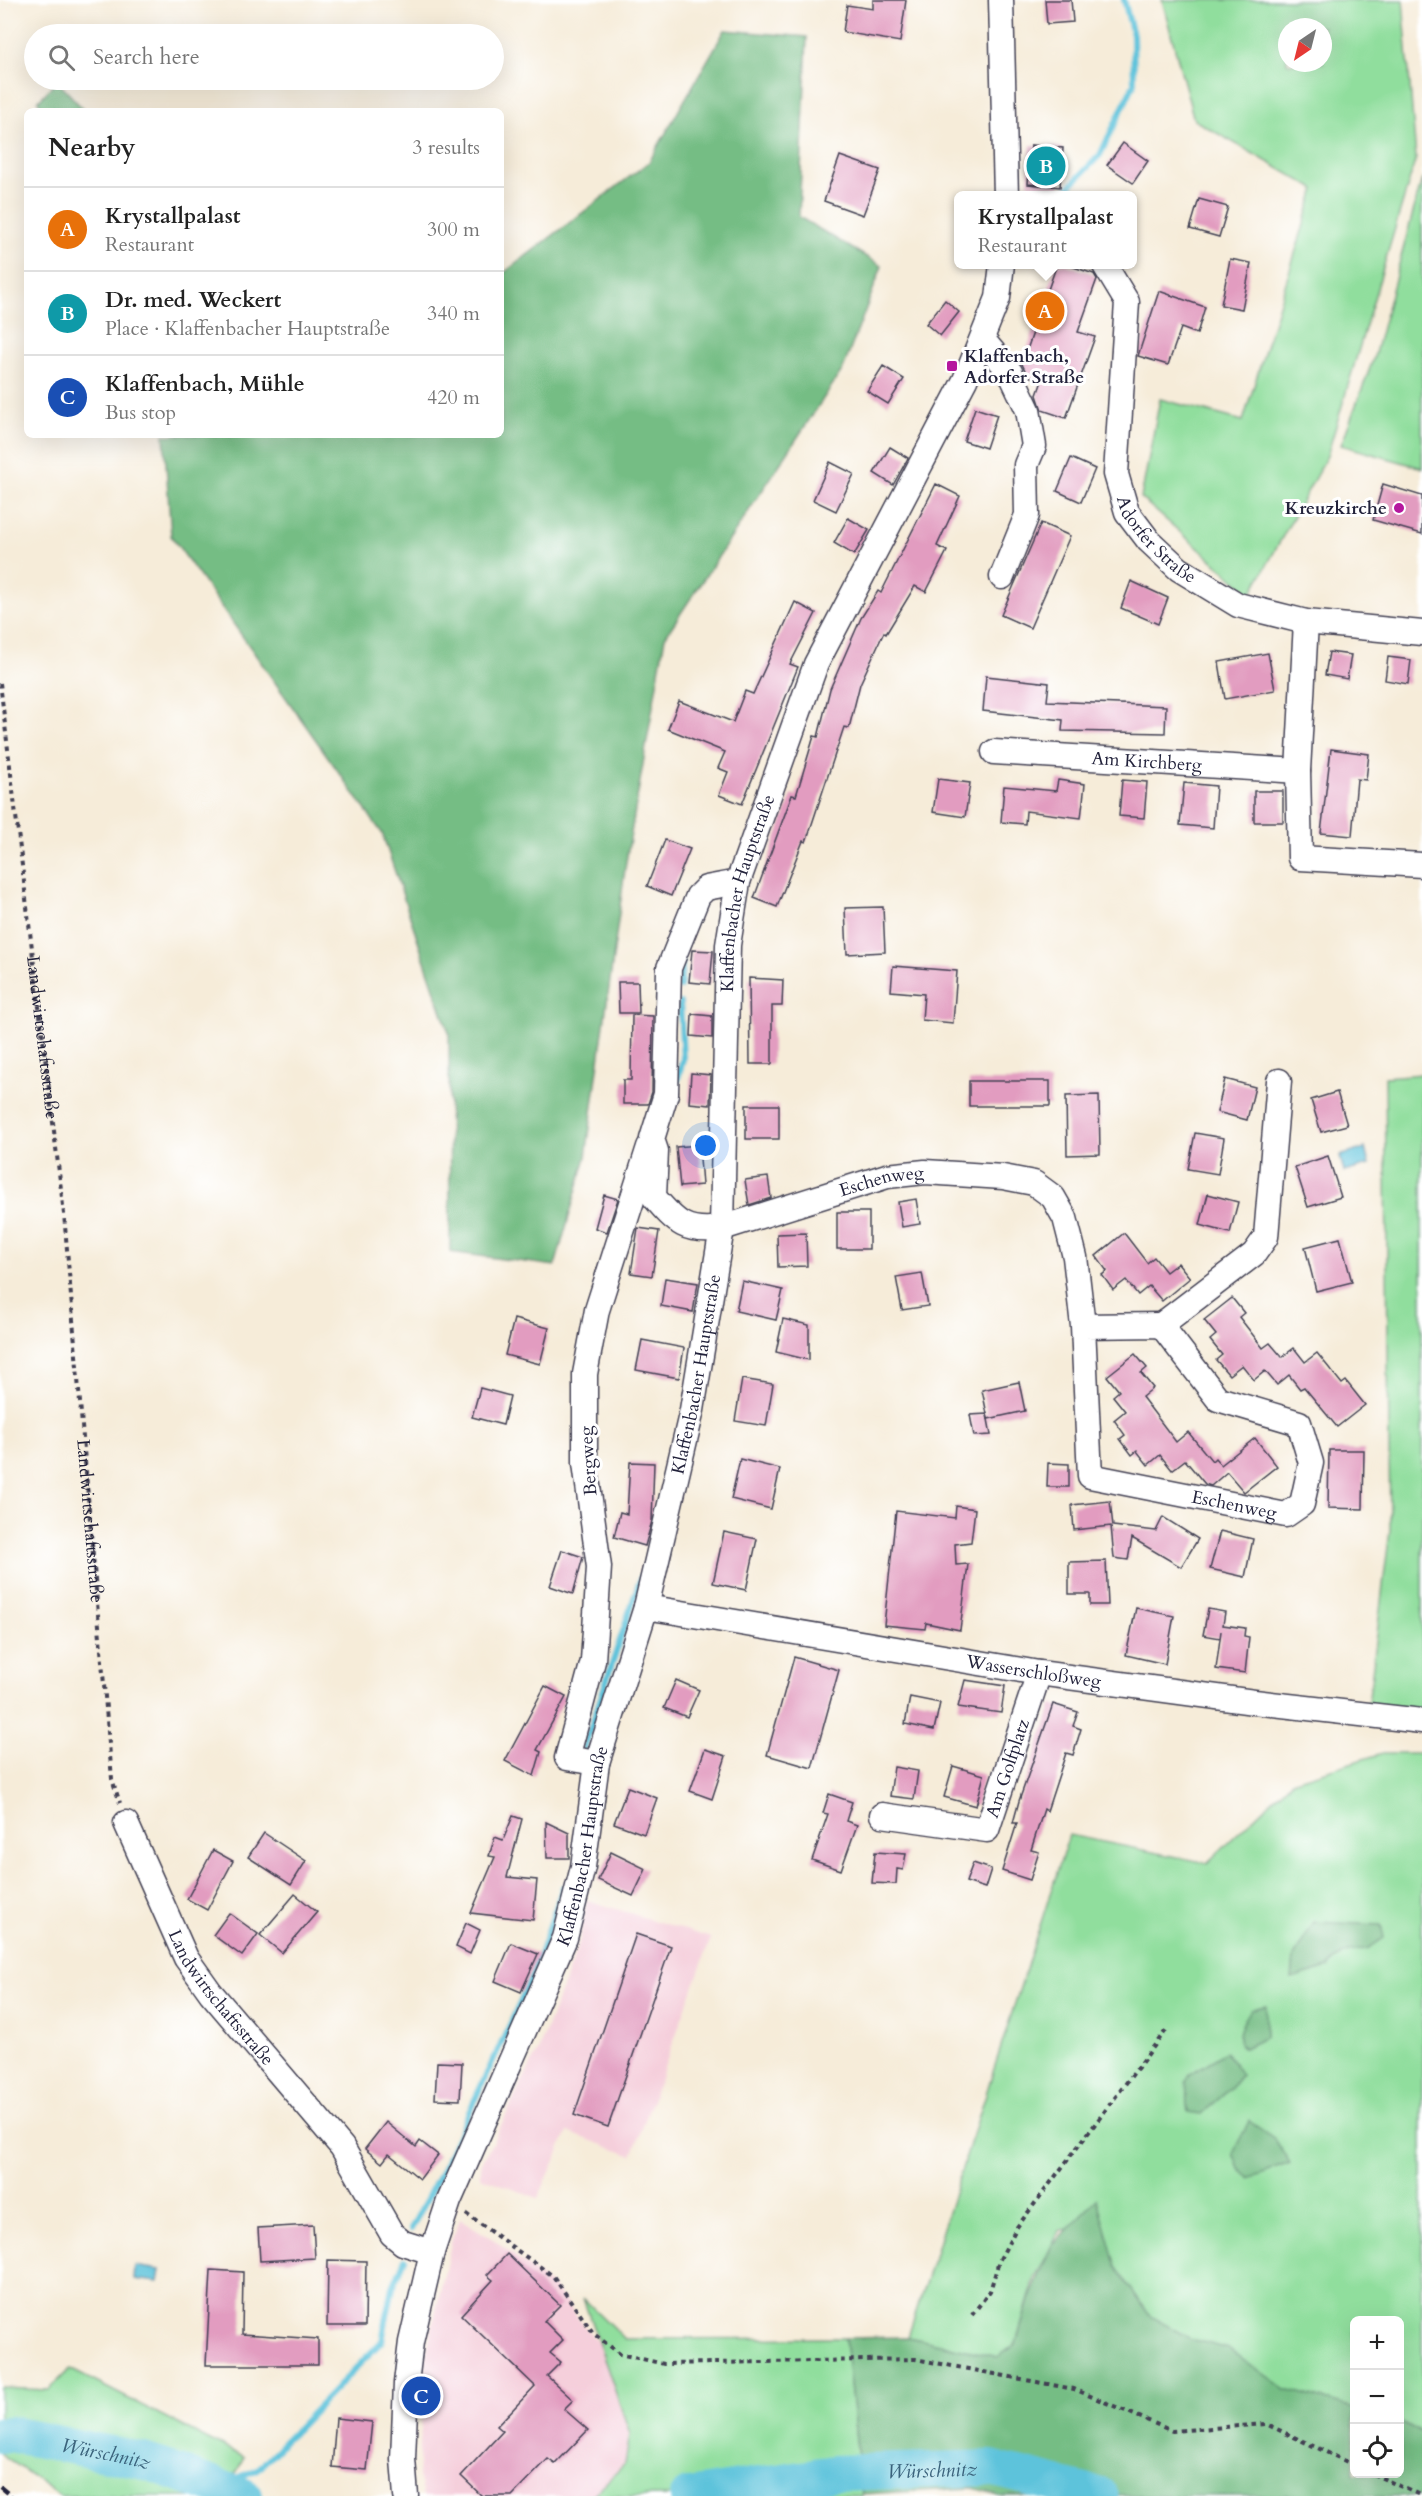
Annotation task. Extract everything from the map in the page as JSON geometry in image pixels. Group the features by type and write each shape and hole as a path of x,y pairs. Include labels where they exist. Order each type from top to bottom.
{"street":[{"path":"1001,0 1006,191"},
{"name":"Klaffenbacher Hauptstraße","path":"406,2496 403,2459 406,2383 411,2342 432,2252 449,2201 565,1938 583,1867 597,1763 646,1607 692,1410 711,1229 728,945 738,882 816,664 965,381 998,298 1001,269"},
{"name":"Adorfer Straße","path":"1107,269 1127,302 1116,474 1126,512 1149,541 1179,570 1238,605 1306,622 1422,633"},
{"path":"983,340 1010,372 1028,410 1034,447 1026,465 1027,515 1002,577"},
{"path":"1306,622 1298,771 1300,858 1422,865"},
{"name":"Am Kirchberg","path":"994,752 1298,771"},
{"name":"Bergweg","path":"597,1763 567,1758 592,1661 599,1567 585,1463 585,1374 597,1310 666,1094 669,968 698,896 706,888 738,882"},
{"path":"1083,1326 1161,1325 1254,1254 1266,1237 1280,1081"},
{"name":"Bergweg","path":"652,1139 656,1151 654,1197 675,1222 711,1229"},
{"name":"Eschenweg","path":"711,1229 887,1176 925,1172 1003,1177 1034,1183 1053,1197 1065,1218 1075,1257 1083,1326 1090,1476 1286,1515 1302,1504 1311,1463 1299,1423 1218,1399 1161,1325"},
{"name":"Wasserschloßweg","path":"646,1607 1039,1673 1254,1702 1422,1721"},
{"name":"Am Golfplatz","path":"882,1815 987,1830 1039,1673"},
{"name":"Landwirtschaftsstraße","path":"126,1822 186,1959 211,1993 342,2147 392,2234 403,2243 432,2252"}],"path":[{"name":"Landwirtschaftsstraße","path":"0,683 64,1214 112,1779 126,1822"},
{"path":"972,2315 990,2291 999,2261 1017,2227 1167,2029"},
{"path":"449,2201 553,2276 594,2334 620,2354 664,2364 915,2359 1074,2389 1172,2431 1266,2424 1350,2463"},
{"path":"1382,2478 1422,2496"}],"shaded area":[{"path":"587,1900 711,1938 632,2156 568,2132 538,2198 480,2177 480,2167 539,2049 579,1943"},
{"path":"460,2219 496,2241 555,2289 599,2345 630,2434 625,2464 592,2496 423,2496 418,2476 426,2355 452,2239"}],"green space":[{"path":"1162,0 1403,0 1416,158 1327,456 1251,594 1141,498 1160,399 1243,421 1315,189 1194,120"},
{"path":"725,30 807,37 799,217 882,266 843,369 665,637 626,862 586,1157 555,1266 450,1252 449,1033 382,833 171,536 164,438 504,438 504,273 649,162"},
{"path":"48,90 65,90 82,108 42,108 38,101"},
{"path":"1422,179 1422,468 1341,445 1374,357"},
{"path":"1422,1074 1422,1717 1367,1713 1390,1530 1385,1077"},
{"path":"1383,1753 1422,1753 1422,2456 1404,2449 1404,2316 1350,2316 1350,2430 1182,2362 1088,2227 1060,2230 1034,2281 1016,2344 998,2357 908,2337 1069,1835 1207,1863 1292,1781"},
{"path":"1314,1922 1381,1925 1384,1938 1369,1948 1346,1953 1334,1960 1328,1968 1292,1979 1294,1956"},
{"path":"1266,2006 1266,2037 1244,2048 1240,2045 1239,2039 1243,2022 1251,2009"},
{"path":"1226,2052 1241,2075 1228,2091 1202,2114 1188,2112 1186,2082 1190,2074"},
{"path":"1249,2121 1275,2139 1290,2163 1249,2178 1239,2169 1233,2153"},
{"path":"1097,2199 1116,2267 1150,2316 1191,2339 1229,2349 1285,2389 1350,2407 1350,2478 1404,2478 1404,2423 1422,2434 1422,2496 1002,2496 973,2488 862,2494 845,2338 908,2337 998,2357 1016,2344 1029,2300 1051,2247"},
{"path":"583,2298 625,2339 845,2338 862,2496 592,2496 625,2464 630,2434"},
{"path":"70,2369 244,2457 225,2496 61,2496 0,2453 0,2388 49,2390"}],"water":[{"path":"1365,1148 1369,1165 1344,1172 1340,1156"},
{"path":"135,2266 160,2270 158,2282 134,2279"}],"building":[{"path":"873,0 906,0 900,42 843,32 847,5 873,9"},
{"path":"1045,0 1071,0 1073,22 1047,24"},
{"path":"1123,143 1148,161 1133,183 1107,165"},
{"path":"1031,145 1063,148 1060,187 1028,184"},
{"path":"840,156 880,170 863,215 824,201"},
{"path":"1199,199 1228,207 1219,237 1190,229"},
{"path":"1230,259 1251,263 1242,309 1221,305"},
{"path":"1055,269 1080,269 1094,274 1097,279 1078,332 1095,337 1066,418 1042,410 1037,395 1042,381 1028,376 1022,364"},
{"path":"1159,291 1205,307 1197,334 1181,328 1168,365 1138,356"},
{"path":"945,300 959,312 940,336 926,324"},
{"path":"883,366 904,379 888,404 867,391"},
{"path":"975,408 997,415 986,448 964,441"},
{"path":"890,447 908,458 893,485 874,473"},
{"path":"1071,458 1095,469 1081,502 1057,491"},
{"path":"830,462 854,474 836,511 813,500"},
{"path":"936,484 960,496 937,546 947,551 926,592 915,586 886,634 884,632 860,684 849,728 844,727 806,842 803,841 777,907 754,898 792,795 796,796 814,736 818,737 830,689 861,618 878,591 881,593"},
{"name":"Kreuzkirche","path":"1383,484 1422,496 1422,534 1373,520"},
{"path":"848,518 869,530 854,555 834,543"},
{"path":"1041,523 1070,536 1030,628 1001,615"},
{"path":"1131,581 1168,598 1158,624 1121,608"},
{"path":"795,602 816,613 790,664 798,667 742,804 719,795 728,772 718,768 725,752 668,729 679,701 733,722 745,691 753,694"},
{"path":"1329,652 1351,655 1347,679 1325,675"},
{"path":"1268,653 1275,690 1225,699 1219,662"},
{"path":"1388,657 1411,660 1408,684 1385,680"},
{"path":"986,676 1049,683 1047,701 1166,706 1165,733 1062,731 1063,720 983,711"},
{"path":"1331,749 1369,754 1366,780 1357,779 1352,836 1321,833"},
{"path":"938,779 970,783 965,817 933,812"},
{"path":"1058,780 1085,784 1081,818 1026,811 1025,824 1001,822 1004,786 1056,791"},
{"path":"1122,780 1147,782 1144,818 1119,816"},
{"path":"1184,783 1216,786 1213,828 1180,825"},
{"path":"1254,791 1283,791 1283,822 1254,822"},
{"path":"665,840 690,849 671,896 647,886"},
{"path":"883,907 885,952 847,954 845,908"},
{"path":"692,950 713,951 710,984 689,982"},
{"path":"893,966 957,971 953,1023 922,1020 924,994 891,991"},
{"path":"749,978 783,980 782,1006 772,1006 772,1064 750,1064"},
{"path":"618,982 638,982 639,1013 619,1013"},
{"path":"692,1014 712,1016 712,1038 691,1036"},
{"path":"632,1015 653,1016 652,1092 648,1104 623,1104 623,1080 631,1080"},
{"path":"691,1073 711,1075 710,1105 689,1103"},
{"path":"1225,1079 1255,1087 1247,1120 1217,1112"},
{"path":"969,1081 1050,1081 1050,1106 969,1106"},
{"path":"1337,1092 1347,1125 1321,1132 1311,1100"},
{"path":"1099,1095 1100,1154 1067,1155 1066,1096"},
{"path":"746,1105 779,1105 779,1139 746,1139"},
{"path":"1195,1133 1224,1138 1218,1174 1188,1169"},
{"path":"699,1145 702,1185 680,1187 676,1147"},
{"path":"1328,1156 1341,1197 1308,1207 1295,1167"},
{"path":"768,1177 771,1198 749,1205 745,1180"},
{"path":"1208,1194 1238,1202 1230,1233 1200,1225"},
{"path":"604,1195 618,1199 607,1232 595,1228"},
{"path":"916,1199 920,1224 902,1227 898,1202"},
{"path":"837,1212 869,1212 869,1249 837,1249"},
{"path":"638,1228 659,1231 652,1276 631,1273"},
{"path":"806,1233 807,1266 778,1267 777,1234"},
{"path":"1124,1233 1147,1263 1154,1257 1166,1272 1178,1263 1190,1278 1162,1301 1149,1286 1138,1295 1126,1280 1113,1290 1102,1275 1107,1271 1096,1256"},
{"path":"1340,1238 1352,1282 1316,1291 1305,1247"},
{"path":"922,1273 928,1306 902,1310 896,1277"},
{"path":"665,1278 698,1283 693,1312 661,1306"},
{"path":"742,1281 783,1290 776,1320 736,1311"},
{"path":"1232,1298 1244,1313 1239,1317 1263,1348 1270,1343 1282,1357 1294,1348 1305,1362 1317,1353 1342,1384 1346,1381 1365,1405 1337,1427 1304,1387 1300,1389 1289,1375 1277,1385 1265,1371 1254,1380 1242,1365 1229,1375 1216,1360 1222,1355 1210,1340 1216,1335 1204,1320"},
{"path":"514,1319 549,1328 540,1364 505,1355"},
{"path":"783,1319 809,1325 809,1360 776,1352"},
{"path":"642,1340 684,1348 679,1378 636,1370"},
{"path":"1135,1354 1147,1368 1141,1373 1153,1388 1142,1397 1176,1442 1188,1432 1212,1461 1215,1458 1221,1465 1255,1438 1277,1466 1244,1492 1227,1472 1211,1486 1205,1484 1185,1460 1172,1470 1160,1455 1148,1465 1137,1451 1132,1455 1120,1439 1125,1435 1114,1420 1125,1411 1113,1396 1119,1391 1107,1376"},
{"path":"742,1379 773,1384 766,1426 735,1421"},
{"path":"1019,1382 1025,1411 988,1419 982,1390"},
{"path":"480,1388 510,1396 503,1425 472,1417"},
{"path":"987,1414 991,1435 974,1436 970,1415"},
{"path":"1329,1450 1364,1450 1363,1509 1328,1508"},
{"path":"740,1459 780,1469 771,1509 731,1499"},
{"path":"630,1462 654,1463 652,1521 645,1546 614,1537 620,1512 627,1514"},
{"path":"1048,1463 1069,1464 1069,1487 1047,1487"},
{"path":"1110,1501 1113,1526 1156,1531 1163,1517 1198,1539 1181,1567 1132,1538 1128,1560 1114,1558 1111,1526 1074,1530 1072,1505"},
{"path":"956,1506 975,1509 971,1542 955,1544 956,1565 968,1564 960,1630 926,1623 925,1629 884,1625 896,1511 955,1518"},
{"path":"1220,1531 1253,1539 1245,1577 1210,1569"},
{"path":"724,1532 757,1539 746,1590 713,1583"},
{"path":"562,1550 583,1557 573,1594 550,1586"},
{"path":"1106,1561 1108,1605 1090,1605 1090,1594 1069,1594 1069,1562"},
{"path":"1136,1608 1174,1616 1165,1664 1126,1655"},
{"path":"1208,1609 1225,1612 1223,1625 1245,1628 1244,1636 1249,1637 1245,1673 1216,1669 1221,1631 1220,1638 1203,1635"},
{"path":"794,1657 839,1670 812,1768 767,1755"},
{"path":"676,1680 699,1690 687,1717 664,1708"},
{"path":"965,1680 1005,1686 1001,1713 958,1707"},
{"path":"545,1686 566,1697 537,1750 541,1752 534,1776 505,1761"},
{"path":"910,1697 940,1703 934,1730 905,1724"},
{"path":"1053,1704 1078,1712 1073,1726 1081,1729 1073,1755 1066,1753 1047,1811 1044,1809 1031,1850 1039,1852 1030,1880 1002,1871 1017,1823 1013,1823 1019,1801"},
{"path":"705,1749 726,1756 712,1799 690,1791"},
{"path":"953,1766 984,1775 976,1806 944,1797"},
{"path":"894,1767 918,1771 914,1799 890,1796"},
{"path":"628,1787 657,1798 644,1834 614,1823"},
{"path":"829,1794 852,1802 846,1821 857,1825 841,1870 812,1860 828,1814 823,1813"},
{"path":"513,1816 522,1819 507,1877 537,1880 533,1920 471,1913 495,1857 489,1856 495,1837 503,1840"},
{"path":"546,1822 569,1833 569,1858 547,1858"},
{"path":"264,1833 306,1861 291,1885 248,1857"},
{"path":"213,1850 233,1861 207,1910 187,1899"},
{"path":"611,1852 646,1869 633,1896 598,1880"},
{"path":"875,1852 906,1854 903,1870 897,1869 896,1884 872,1883"},
{"path":"973,1863 991,1869 985,1888 966,1882"},
{"path":"295,1894 317,1912 282,1953 260,1935"},
{"path":"229,1913 258,1934 242,1956 213,1935"},
{"path":"466,1923 480,1930 470,1954 456,1947"},
{"path":"636,1934 671,1946 608,2127 574,2115"},
{"path":"511,1943 538,1954 521,1992 495,1981"},
{"path":"437,2062 462,2063 460,2100 435,2099"},
{"path":"386,2122 416,2147 420,2141 438,2155 420,2179 389,2154 382,2163 365,2149"},
{"path":"313,2225 315,2258 260,2261 258,2228"},
{"path":"507,2254 560,2305 544,2321 563,2340 550,2353 561,2362 547,2376 573,2400 564,2409 588,2430 555,2464 548,2459 512,2496 482,2496 461,2476 503,2431 497,2426 535,2386 461,2315 493,2280 487,2275"},
{"path":"328,2260 366,2261 365,2326 327,2326"},
{"path":"211,2270 243,2272 242,2334 318,2339 318,2365 206,2365"},
{"path":"336,2418 372,2422 367,2470 332,2467"}],"waterway":[{"path":"1065,191 1100,155 1134,84 1133,35 1124,0"},
{"path":"680,987 682,961"},
{"path":"677,1082 683,1059 680,1003"},
{"path":"584,1748 641,1577"},
{"path":"411,2229 441,2172 534,1973 563,1887"},
{"path":"217,2487 258,2469 382,2341 393,2287 405,2259"},
{"name":"Würschnitz","path":"0,2435 10,2434 141,2460 244,2496"},
{"name":"Würschnitz","path":"688,2496 834,2473 991,2468 1101,2496"}],"railway":[{"path":"0,2487 11,2496"}],"place":[{"name":"Dr. med. Weckert","path":"1046,166"},
{"name":"Krystallpalast","path":"1045,311"},
{"name":"Klaffenbach, Adorfer Straße","path":"952,366"},
{"name":"Kreuzkirche","path":"1399,508"},
{"name":"Klaffenbach, Mühle","path":"421,2396"}]}
